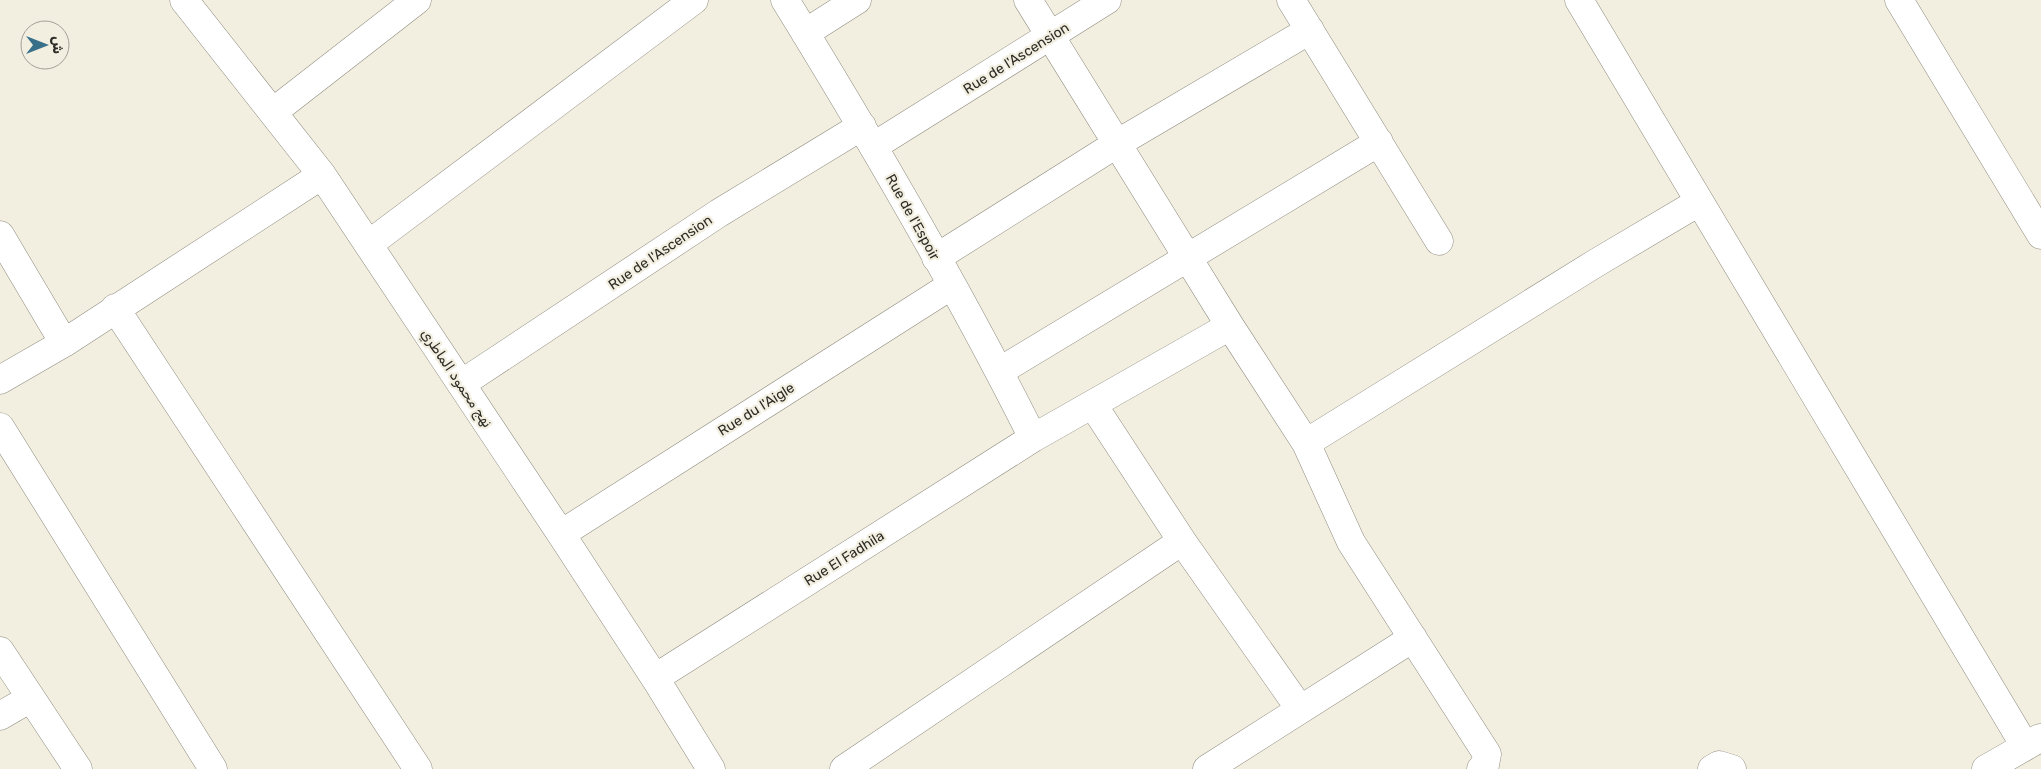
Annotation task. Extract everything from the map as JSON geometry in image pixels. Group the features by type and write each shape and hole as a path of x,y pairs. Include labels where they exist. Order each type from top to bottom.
{"street":[{"name":"نهج محمود الماطري","path":"184,0 322,175 561,534 655,678 711,769"},
{"path":"273,112 417,0"},
{"path":"369,244 694,0"},
{"name":"Rue de l'Espoir","path":"786,0 868,136 1000,372 1034,438"},
{"path":"805,32 857,0"},
{"path":"1028,0 1230,326 1306,443 1351,542 1487,754 1485,765 1481,769"},
{"name":"Rue de l'Ascension","path":"461,384 719,212 868,136 1050,37 1107,0"},
{"path":"1291,0 1439,241"},
{"path":"1579,0 1699,202 2033,742 1986,769"},
{"path":"1899,0 2041,235"},
{"path":"936,258 1118,143 1310,30"},
{"path":"1000,372 1379,142"},
{"path":"0,380 64,343 115,308 322,175"},
{"path":"1306,443 1588,268 1699,202"},
{"path":"0,235 64,343"},
{"name":"Rue du l'Aigle","path":"561,534 952,285"},
{"path":"115,308 418,769"},
{"name":"Rue El Fadhila","path":"655,678 1034,438 1230,326"},
{"path":"1093,405 1182,541 1300,709"},
{"path":"0,427 213,769"},
{"path":"844,769 1182,541"},
{"path":"1207,769 1413,638"},
{"path":"0,651 78,769"},
{"path":"0,716 31,698"},
{"path":"1712,769 1719,765 1732,769"}]}
